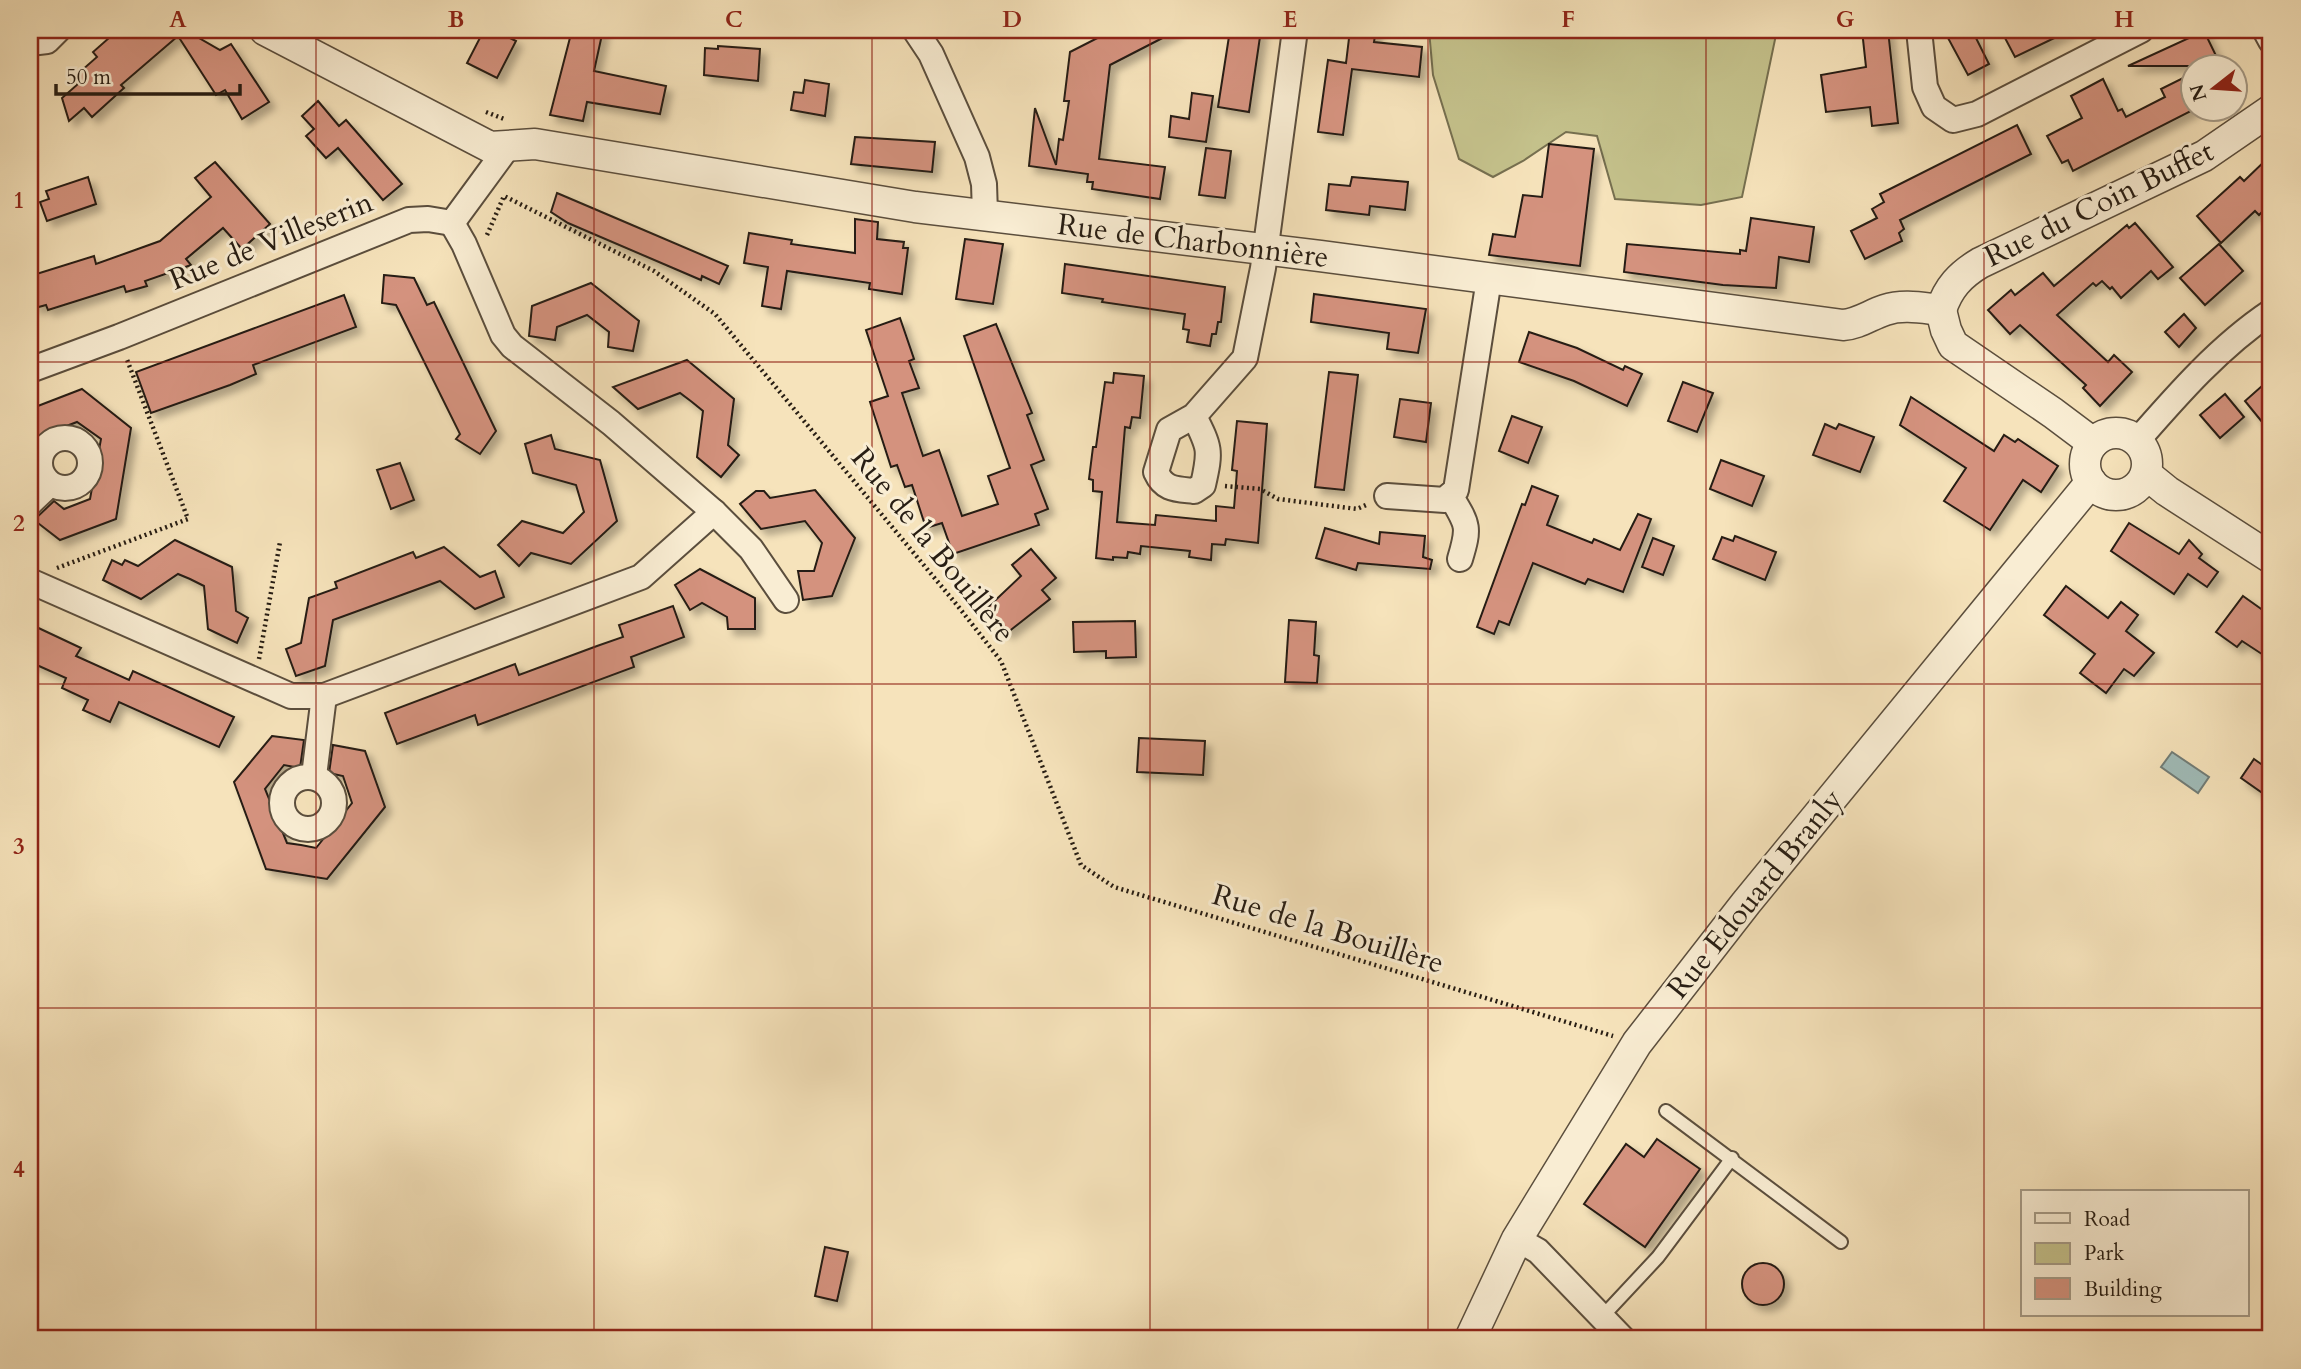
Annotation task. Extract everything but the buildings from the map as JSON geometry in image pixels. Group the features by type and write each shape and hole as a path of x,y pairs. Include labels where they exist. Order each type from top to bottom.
{"street":[{"path":"30,43 47,41 58,30"},
{"name":"Rue de Charbonnière","path":"265,30 490,148 536,144 902,205 1843,325 1858,322 1886,310 1905,307 1941,310"},
{"path":"915,30 931,54 977,157 984,184 985,214"},
{"path":"1194,416 1210,453 1203,485 1194,491 1167,488 1156,472 1168,430 1194,416 1245,358 1265,250 1295,30"},
{"path":"1919,30 1925,87 1934,107 1953,120 1977,114 2141,30"},
{"path":"2265,30 2271,41"},
{"name":"Rue du Coin Buffet","path":"1941,310 1947,293 1954,284 1980,262 2204,156 2271,110"},
{"path":"507,148 453,223 496,325 508,341 611,423 714,512 751,549 786,600"},
{"name":"Rue de Villeserin","path":"30,370 409,220 428,219 453,223"},
{"path":"1387,496 1445,500 1456,489 1489,279"},
{"path":"1941,310 1953,345 2093,443"},
{"path":"2137,441 2242,331 2271,312"},
{"path":"2120,433 2137,441 2146,456 2146,474 2135,490 2116,496 2097,490 2086,473 2085,462 2093,443 2101,437 2120,433"},
{"path":"2146,474 2167,491 2271,558"},
{"name":"Rue Edouard Branly","path":"1470,1339 1517,1239 1637,1043 1804,831 2091,482"},
{"path":"30,503 50,484"},
{"path":"1450,495 1465,519 1468,533 1460,559"},
{"path":"30,580 291,696 324,696 641,576 714,512"},
{"path":"314,776 324,696"},
{"path":"1517,1239 1538,1251 1623,1339"}],"lane":[{"path":"1666,1111 1841,1242"},
{"path":"1602,1317 1658,1257 1732,1158"}],"path":[{"name":"Rue de la Bouillère","path":"487,235 504,197 654,271 715,314 1001,661 1081,865 1114,887 1637,1043"},
{"path":"54,569 188,519 119,337"},
{"path":"1203,485 1259,489 1278,499 1357,509 1387,496"},
{"path":"255,680 279,542"}],"green space":[{"path":"1429,30 1777,30 1742,197 1701,205 1615,199 1597,136 1566,132 1523,161 1493,177 1459,159 1433,75"}],"water":[{"path":"2172,752 2209,777 2198,793 2161,767"}]}
